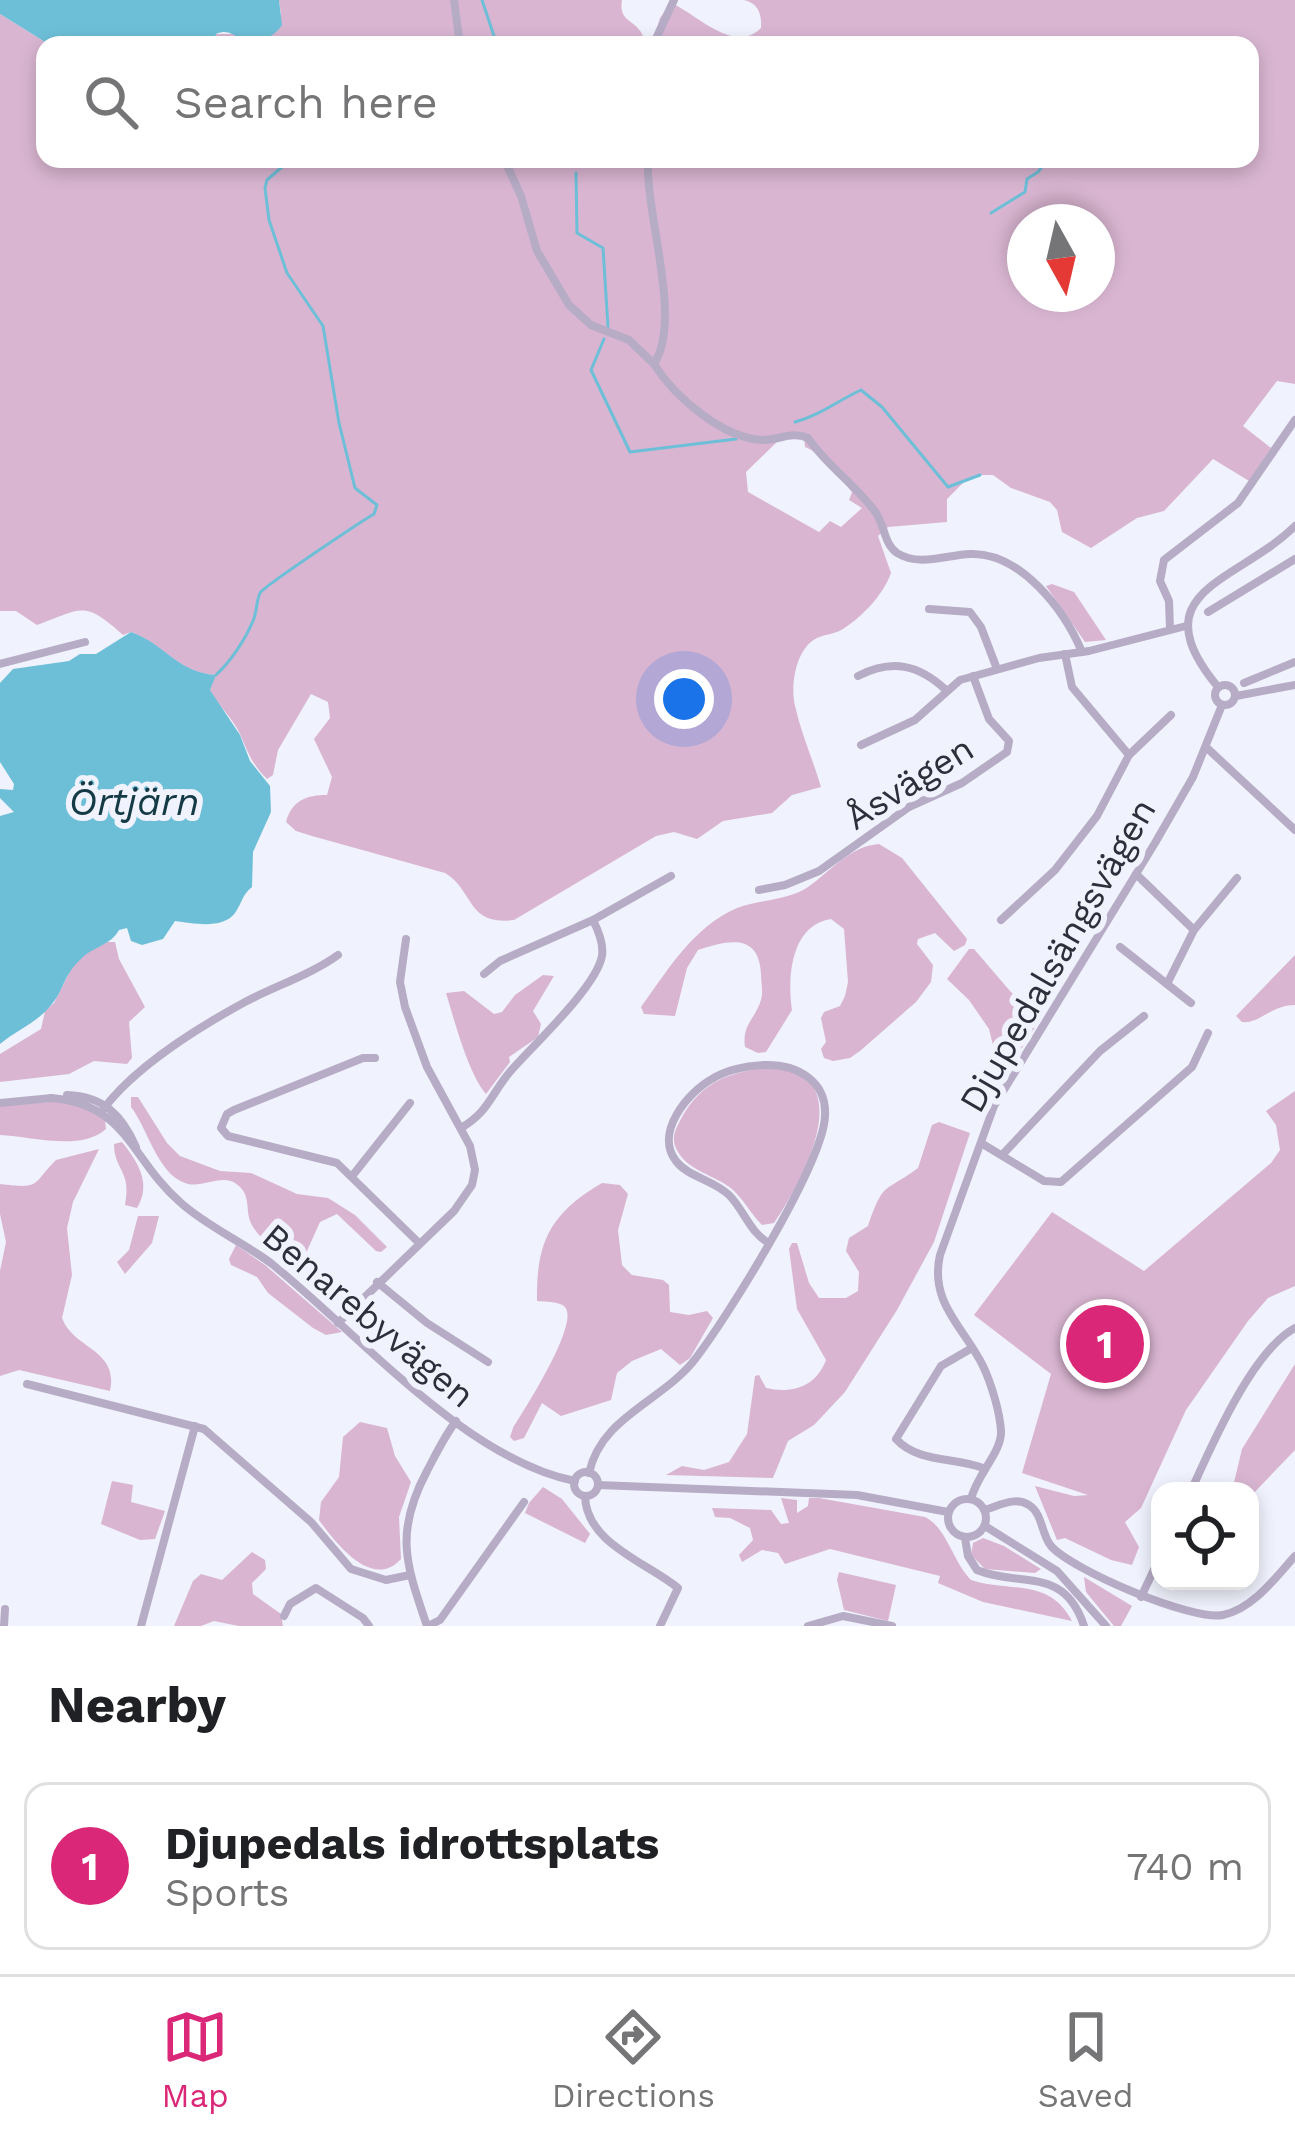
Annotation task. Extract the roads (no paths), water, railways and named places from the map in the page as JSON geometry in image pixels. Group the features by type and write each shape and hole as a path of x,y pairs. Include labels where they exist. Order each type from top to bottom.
{"street":[{"path":"454,0 459,36"},
{"path":"655,36 674,0"},
{"path":"508,168 536,251 568,305 591,325 629,340 698,410 741,436 768,440 796,434 808,438 878,516 891,547 903,556 922,560 982,554 1016,566 1035,584 1082,652"},
{"path":"648,168 664,297 665,342 654,364"},
{"path":"1170,629 1169,601 1160,580 1164,560 1243,498 1295,420"},
{"path":"1218,687 1198,657 1186,626 1191,606 1202,591 1247,565 1295,526"},
{"path":"1208,612 1295,559"},
{"path":"929,609 970,612 981,626 997,669"},
{"path":"861,745 915,720 946,690 973,676 1186,626"},
{"path":"0,664 86,642"},
{"path":"1065,654 1072,687 1129,755"},
{"path":"1244,682 1295,662"},
{"path":"858,676 885,665 905,665 925,672 946,690"},
{"name":"Åsvägen","path":"759,890 811,876 909,807 962,783 1007,752 1010,741 988,719 973,676"},
{"path":"1218,687 1215,696 1222,705 1232,703 1236,696 1295,685"},
{"path":"1218,687 1230,686 1236,696"},
{"name":"Djupedalsängsvägen","path":"971,1499 982,1468 999,1447 1001,1431 985,1370 945,1308 937,1269 994,1106 1136,874 1207,748 1222,705"},
{"path":"1001,920 1040,887 1083,836 1129,755 1172,715"},
{"path":"1207,748 1295,830"},
{"path":"1136,874 1194,930"},
{"path":"484,974 671,876"},
{"path":"1167,984 1194,930 1238,878"},
{"path":"460,1128 487,1109 508,1074 543,1041 594,973 602,954 593,920"},
{"path":"338,1324 454,1211 472,1185 474,1159 427,1067 405,1007 400,982 406,939"},
{"path":"1120,947 1191,1003"},
{"path":"0,1103 81,1096 104,1108 177,1044 241,1004 338,955"},
{"path":"1003,1154 1100,1051 1144,1016"},
{"path":"981,1143 1044,1181 1054,1184 1067,1179 1192,1067 1208,1033"},
{"path":"375,1058 363,1058 234,1110 221,1122 228,1136 326,1158 353,1175 419,1244"},
{"path":"589,1473 609,1430 674,1383 694,1359 769,1243 818,1144 825,1108 817,1086 807,1074 762,1065 729,1071 695,1091 671,1125 669,1142 678,1164 724,1190 755,1233 769,1243"},
{"path":"353,1175 410,1103"},
{"name":"Benarebyvägen","path":"104,1108 127,1126 145,1164 177,1200 275,1267 455,1421 522,1464 575,1481"},
{"path":"377,1282 427,1323 488,1362"},
{"path":"1195,1482 1229,1411 1268,1352 1295,1328"},
{"path":"972,1348 941,1366 896,1439 932,1458 982,1468"},
{"path":"27,1384 211,1433 311,1522 351,1569 386,1580 410,1575"},
{"path":"455,1421 406,1519 404,1545 410,1575 428,1626 440,1620 524,1502"},
{"path":"141,1626 194,1426"},
{"path":"589,1473 575,1481 577,1492 585,1496 598,1485"},
{"path":"589,1473 598,1485"},
{"path":"598,1485 856,1495 948,1512"},
{"path":"585,1496 586,1519 597,1532 678,1588 660,1626"},
{"path":"971,1499 985,1510 985,1526 979,1533 965,1538 951,1530 948,1512 957,1501 971,1499"},
{"path":"985,1510 1010,1502 1032,1507 1050,1545 1141,1598 1223,1615 1253,1599 1295,1556"},
{"path":"985,1526 1057,1570 1106,1626"},
{"path":"965,1538 977,1570 1048,1583 1073,1604 1084,1626"},
{"path":"1141,1598 1151,1576"},
{"path":"284,1616 290,1604 318,1588 369,1626"},
{"path":"4,1610 4,1626"},
{"path":"808,1626 843,1616 892,1626"}],"water":[{"path":"0,0 279,0 282,25 270,36 224,32 216,36 36,36 0,14"},
{"name":"Örtjärn","path":"131,632 181,664 216,675 210,690 240,735 250,761 270,786 271,812 253,852 252,887 223,922 175,921 163,939 142,945 131,941 127,928 119,930 76,964 46,1011 0,1044 0,816 14,812 0,798 0,789 13,790 14,784 0,762 0,683 13,669 96,654"}],"waterway":[{"path":"482,0 494,36"},
{"path":"216,675 246,635 260,593 374,514 377,505 355,488 323,326 287,273 269,220 265,188 281,168"},
{"path":"991,213 1025,192 1027,179 1041,168"},
{"path":"576,173 577,233 603,248 608,327"},
{"path":"604,339 591,370 630,452 736,439"},
{"path":"795,422 861,390 882,407 948,487 980,475"}],"place":[{"name":"Djupedals idrottsplats","path":"1105,1344"}]}
